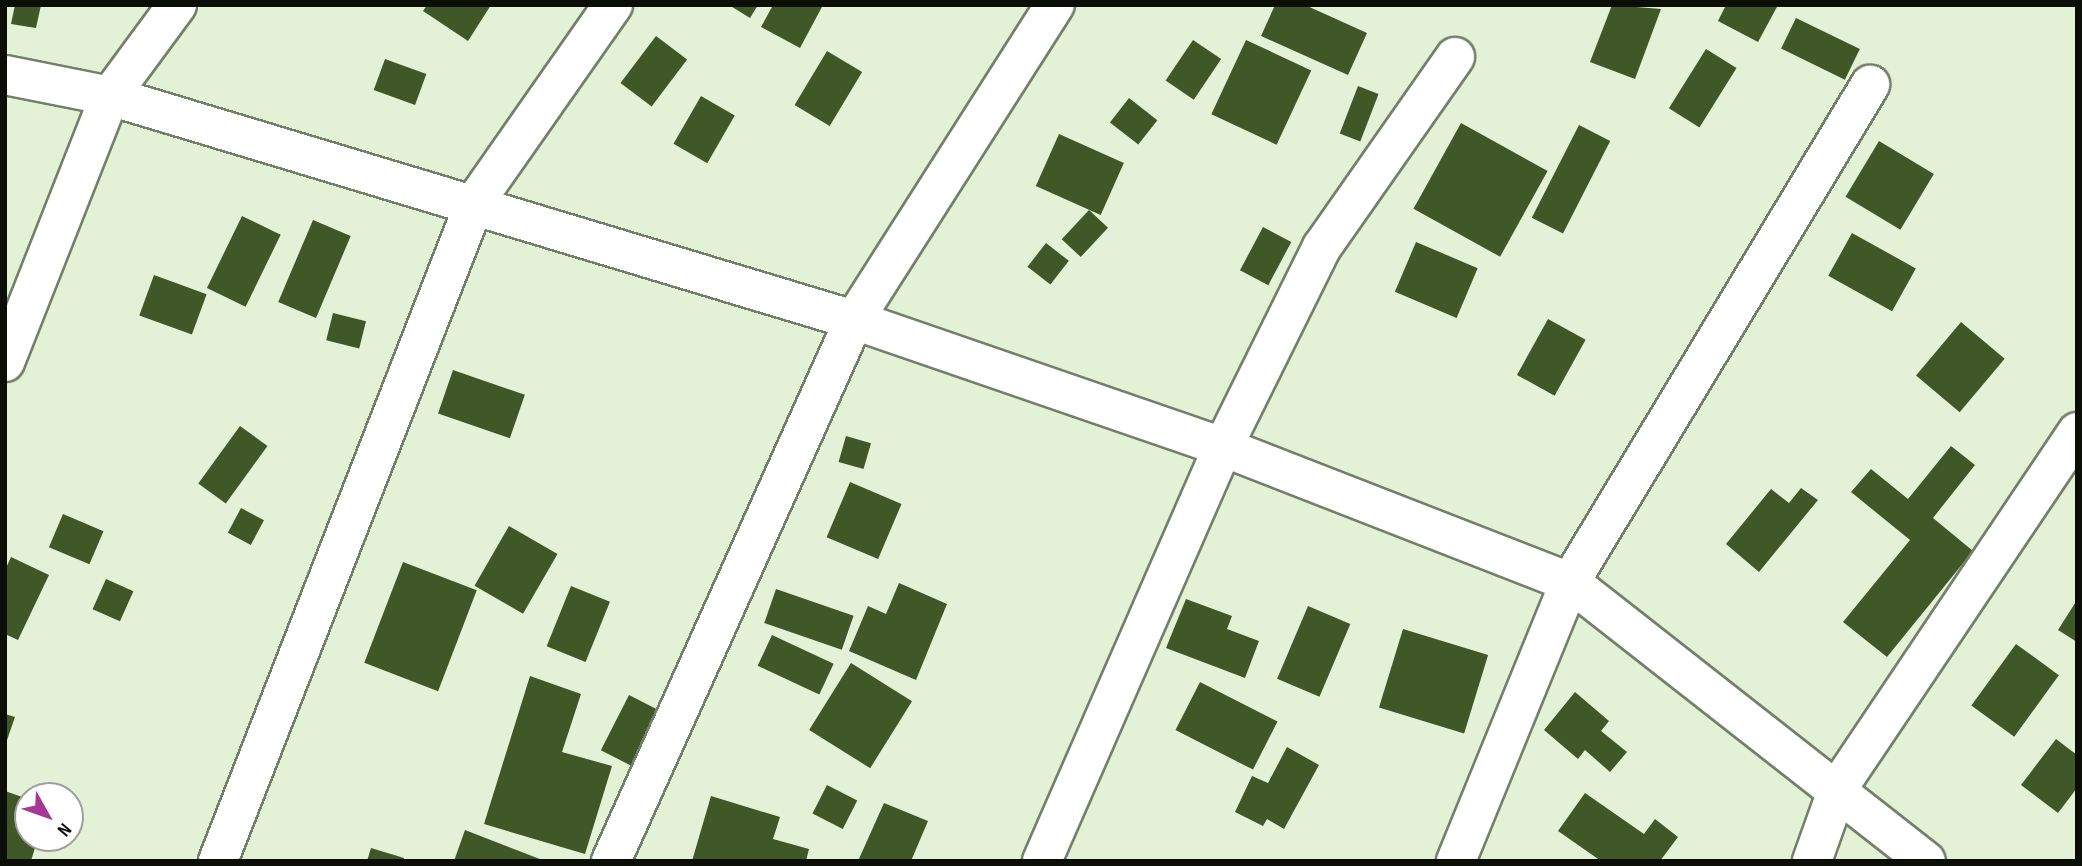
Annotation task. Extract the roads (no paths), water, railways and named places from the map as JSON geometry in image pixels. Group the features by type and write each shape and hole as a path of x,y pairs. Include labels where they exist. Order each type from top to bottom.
{"street":[{"path":"5,362 110,96 177,5"},
{"path":"218,861 474,202 613,5"},
{"path":"611,861 854,320 1055,5"},
{"path":"1042,861 1223,447 1322,247 1455,57"},
{"path":"5,75 110,96 474,202 854,320 1223,447 1570,582 1838,788 1926,861"},
{"path":"1456,861 1570,582 1870,85"},
{"path":"1812,861 1838,788 2077,432"}]}
